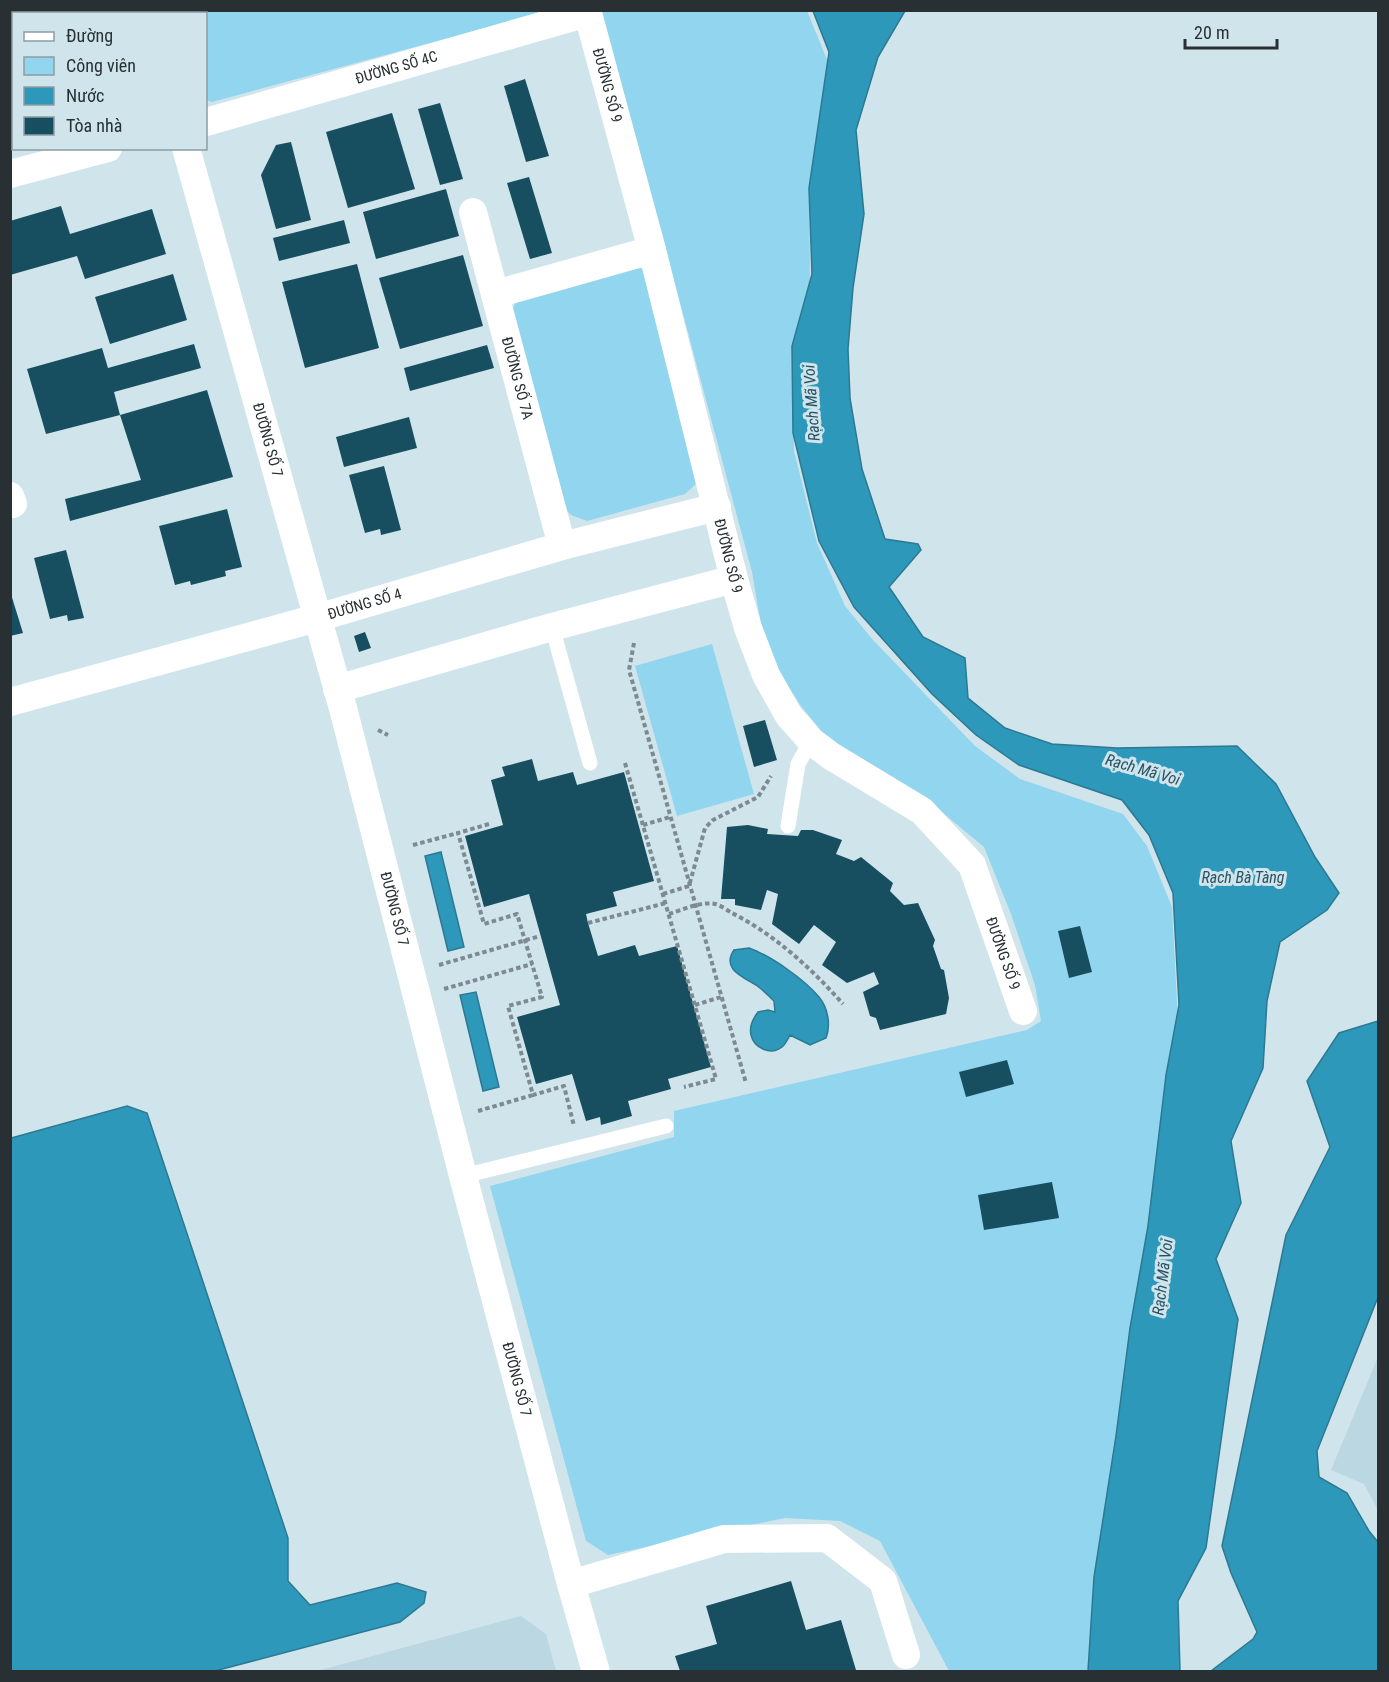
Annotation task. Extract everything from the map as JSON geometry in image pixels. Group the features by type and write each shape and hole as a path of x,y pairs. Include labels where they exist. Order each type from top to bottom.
{"street":[{"name":"ĐƯỜNG SỐ 4C","path":"207,122 587,12"},
{"name":"ĐƯỜNG SỐ 9","path":"587,12 652,250 734,579 748,628 766,675 789,716 810,741 922,812 972,865 1023,1011"},
{"path":"10,174 100,150"},
{"name":"ĐƯỜNG SỐ 7","path":"187,150 337,689 463,1176 596,1671"},
{"name":"ĐƯỜNG SỐ 7A","path":"473,212 562,546"},
{"path":"496,294 652,250"},
{"name":"ĐƯỜNG SỐ 4","path":"10,702 317,618 562,546 717,507"},
{"path":"337,689 552,627 734,579"},
{"path":"571,1584 724,1539 827,1538 883,1581 906,1655"}],"lane":[{"path":"552,627 590,763"},
{"path":"788,826 798,764 810,741"},
{"path":"463,1176 666,1126"}],"path":[{"path":"634,643 629,670 746,1083"},
{"path":"625,763 716,1079 684,1087"},
{"path":"689,886 705,828 713,820 758,797 773,774"},
{"path":"643,825 670,817"},
{"path":"413,845 489,824"},
{"path":"458,833 484,924 517,914 542,997 508,1006 534,1095"},
{"path":"663,894 689,886"},
{"path":"588,923 666,903"},
{"path":"669,914 694,906 715,904 747,920 776,940 815,973 843,1004"},
{"path":"414,984 540,936"},
{"path":"414,984 532,964"},
{"path":"695,1005 721,997"},
{"path":"478,1111 564,1086 576,1131"}],"shaded area":[{"path":"11,11 78,12 12,12 11,143"},
{"path":"1378,1357 1378,1510 1364,1484 1331,1470"},
{"path":"521,1616 546,1634 556,1671 317,1671"}],"green space":[{"path":"540,11 533,15 212,102 207,100 207,12 156,12"},
{"path":"602,11 807,11 828,62 809,187 810,283 793,382 794,451 817,543 845,606 873,640 975,746 1020,779 1123,814 1147,846 1172,907 1178,1021 1154,1190 1130,1331 1089,1671 949,1671 880,1541 840,1521 785,1518 608,1555 586,1541 490,1186 674,1137 674,1111 1027,1030 1041,1021 1035,985 1011,914 984,847 925,798 827,738 801,706 777,669 762,630 752,572"},
{"path":"621,268 641,268 651,278 701,471 695,485 685,494 587,521 571,515 557,499 511,317 514,305 524,295"},
{"path":"712,644 754,794 677,816 635,666"}],"water":[{"name":"Rạch Bà Tàng","path":"813,11 905,11 878,57 856,130 864,214 853,288 848,349 850,398 862,469 885,539 918,544 921,550 889,587 923,637 965,658 968,698 1005,728 1052,744 1117,748 1237,746 1276,784 1315,857 1339,893 1327,910 1280,942 1267,1001 1263,1068 1231,1141 1241,1203 1216,1259 1238,1319 1206,1548 1178,1601 1180,1671 1088,1671 1094,1577 1130,1328 1148,1226 1166,1075 1179,1005 1173,893 1149,835 1122,800 1019,765 976,735 932,694 854,607 819,541 793,433 792,346 812,274 809,188 829,52"},
{"path":"441,852 464,947 448,951 425,856"},
{"path":"749,948 787,969 819,997 828,1017 826,1038 810,1045 790,1035 783,1046 773,1051 768,1051 756,1044 751,1032 755,1017 758,1012 768,1010 775,1012 774,1001 759,987 735,972 732,967 730,962 734,950"},
{"path":"476,992 499,1087 483,1091 460,995"},
{"path":"1378,1021 1378,1297 1317,1451 1319,1477 1347,1493 1378,1542 1378,1671 1211,1671 1253,1639 1257,1632 1231,1573 1222,1546 1286,1235 1330,1147 1307,1081 1339,1033"},
{"path":"127,1106 147,1113 288,1538 288,1581 310,1605 397,1583 426,1592 424,1603 400,1622 215,1671 11,1671 11,1138"}],"building":[{"path":"10,18 12,18 12,64 10,66"},
{"path":"525,79 549,156 526,162 504,86"},
{"path":"440,103 463,179 440,185 418,109"},
{"path":"392,113 415,189 348,208 326,132"},
{"path":"291,142 311,220 276,229 261,175 276,145"},
{"path":"529,177 552,253 530,259 507,183"},
{"path":"446,189 459,236 376,259 363,212"},
{"path":"61,206 70,234 152,209 166,254 85,279 77,256 10,275 10,221"},
{"path":"344,220 350,243 279,261 273,238"},
{"path":"463,255 483,326 400,349 379,278"},
{"path":"357,264 379,348 305,368 282,282"},
{"path":"173,274 187,320 110,344 95,297"},
{"path":"194,344 201,368 114,392 120,415 46,434 27,369 102,348 108,368"},
{"path":"487,345 494,368 410,391 404,368"},
{"path":"207,390 233,477 70,521 65,499 141,480 120,415"},
{"path":"409,417 417,448 344,467 336,437"},
{"path":"384,466 401,530 381,535 380,529 365,533 349,475"},
{"path":"227,509 242,567 225,571 226,576 191,585 190,581 175,585 159,526"},
{"path":"66,550 84,618 68,621 67,615 50,619 34,558"},
{"path":"10,591 23,633 10,636"},
{"path":"365,632 371,648 359,652 354,636"},
{"path":"765,720 777,760 754,767 743,726"},
{"path":"532,759 538,781 573,772 577,785 624,772 654,881 613,892 617,906 586,914 588,923 598,956 635,945 639,956 677,946 711,1067 668,1079 671,1089 628,1101 632,1116 601,1125 600,1117 586,1121 572,1074 536,1084 517,1017 560,1005 529,894 484,907 465,836 503,825 491,780 505,776 502,767"},
{"path":"748,825 768,829 767,834 798,836 801,830 813,830 842,840 836,854 854,861 861,857 893,883 890,891 904,905 918,903 935,940 933,946 941,969 944,970 949,998 946,1014 880,1030 876,1018 870,1016 863,992 879,984 874,972 847,983 822,965 836,942 814,925 799,944 772,924 778,894 767,890 761,910 735,905 735,899 721,899 727,827"},
{"path":"1080,926 1092,972 1069,978 1058,931"},
{"path":"1007,1060 1014,1084 966,1097 959,1072"},
{"path":"1052,1182 1059,1218 984,1230 978,1195"},
{"path":"791,1581 806,1630 841,1620 856,1670 680,1671 675,1656 717,1644 706,1606"}],"water label":[{"name":"Rạch Mã Voi","path":"811,403"},
{"name":"Rạch Mã Voi","path":"1143,769"},
{"name":"Rạch Mã Voi","path":"1162,1277"}]}
